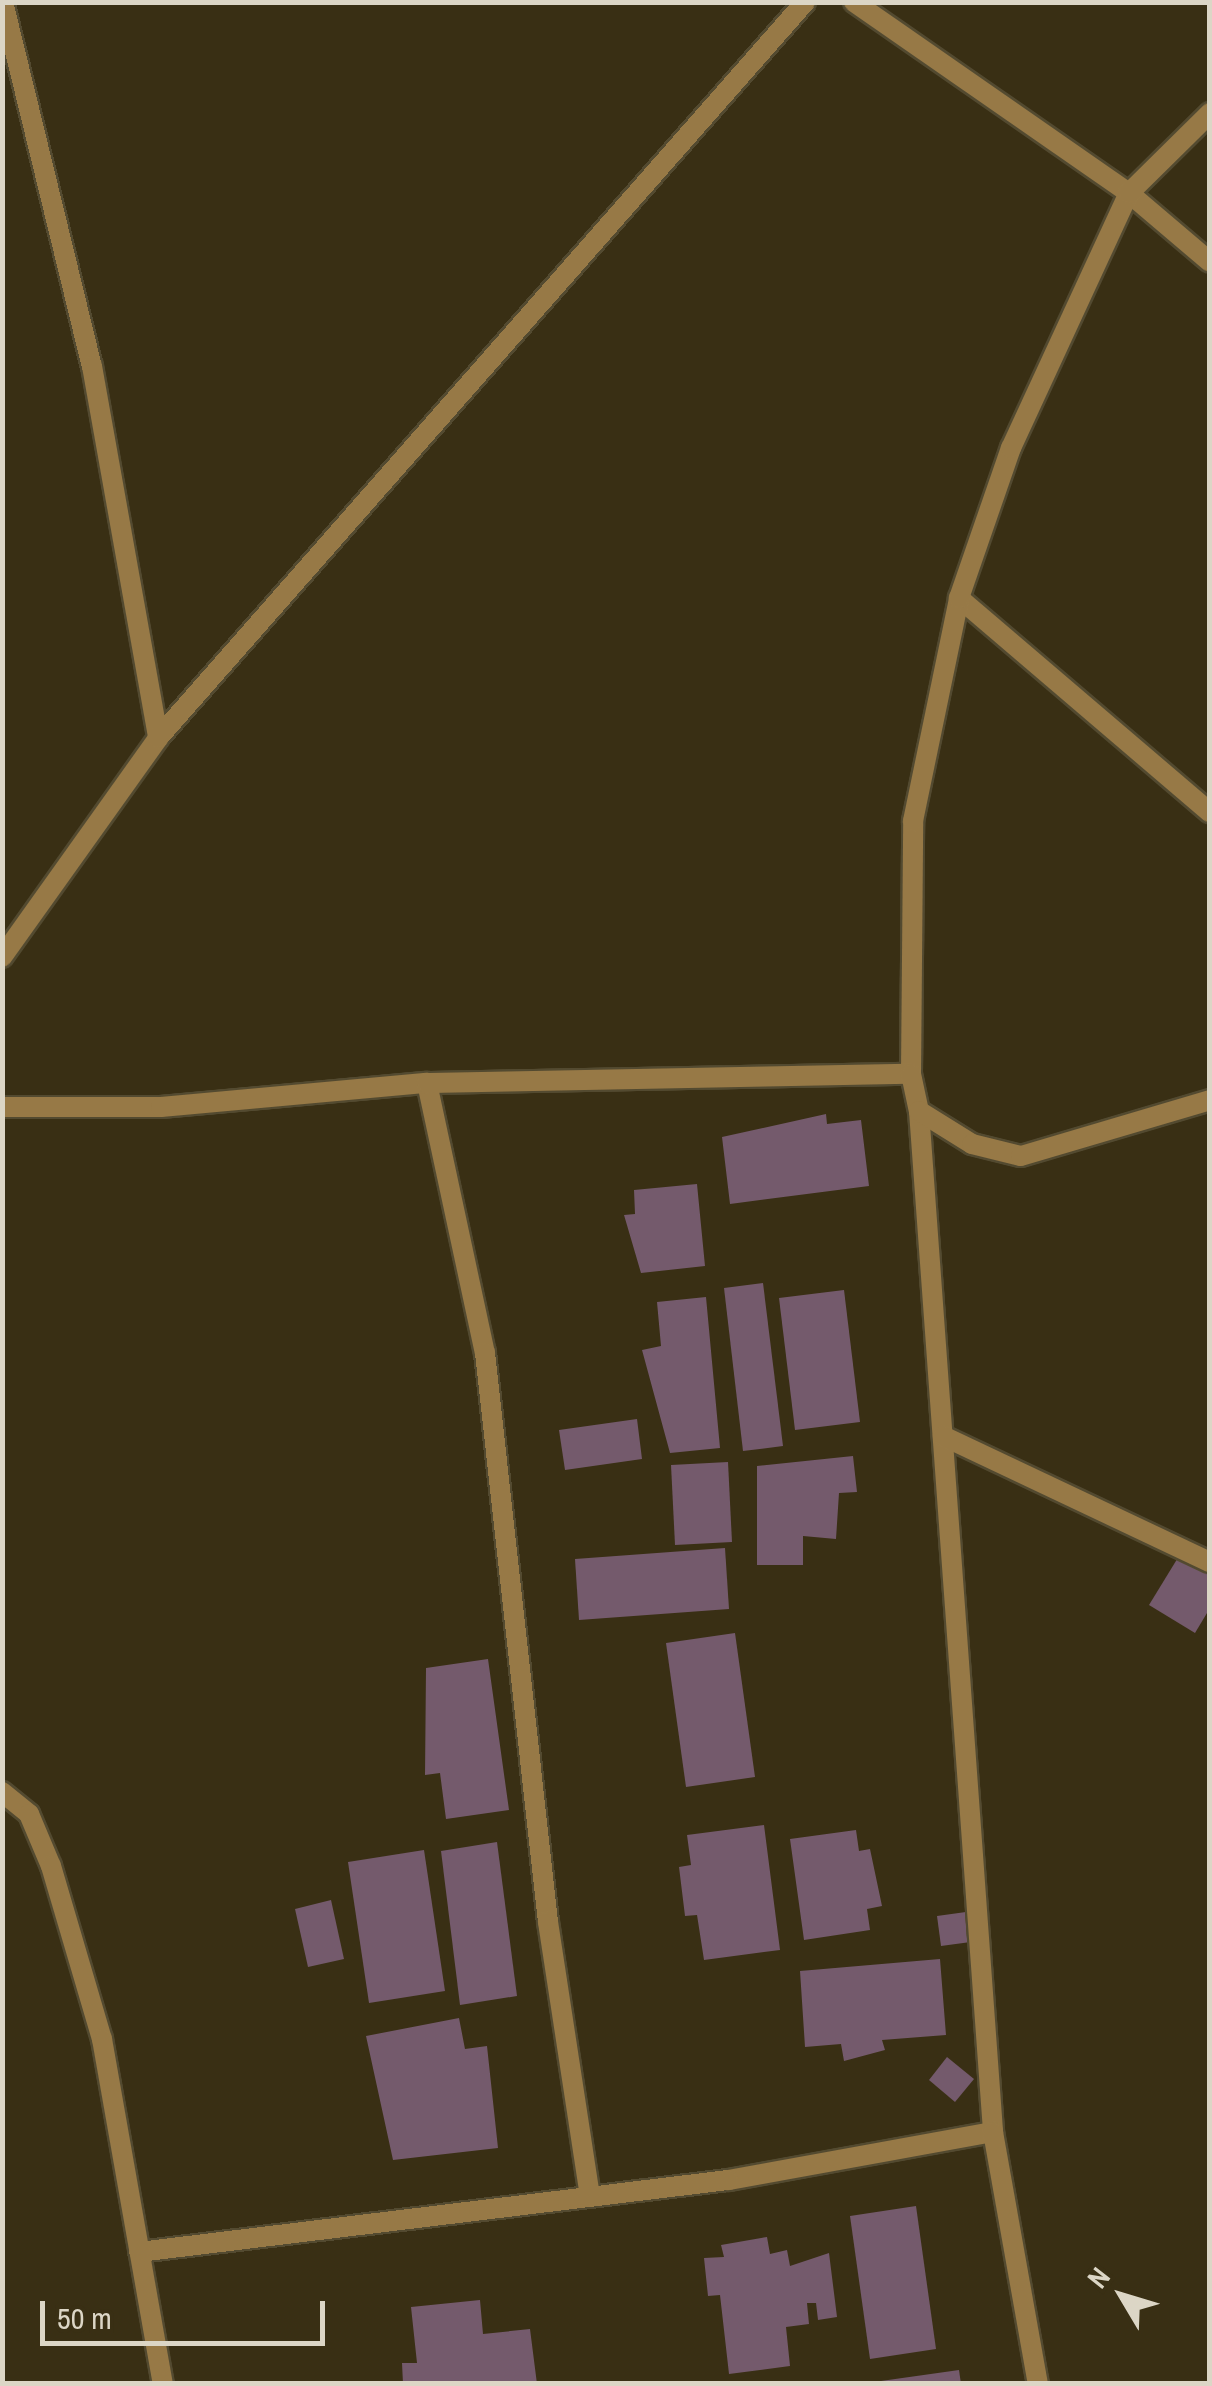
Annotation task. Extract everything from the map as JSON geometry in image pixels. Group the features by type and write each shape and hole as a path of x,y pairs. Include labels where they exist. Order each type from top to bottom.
{"street":[{"path":"3,2 92,366 158,738"},
{"path":"2,957 158,738 805,2"},
{"path":"854,2 1129,193 1210,262"},
{"path":"1038,2384 993,2132 918,1111 911,1074 913,821 960,598 1011,448 1129,193 1210,113"},
{"path":"960,598 1210,812"},
{"path":"2,1107 161,1108 428,1083 911,1074"},
{"path":"428,1083 485,1353 548,1922 590,2196"},
{"path":"918,1111 972,1144 1021,1156 1210,1100"},
{"path":"942,1436 1210,1562"},
{"path":"2,1792 29,1814 51,1866 102,2038 163,2384"},
{"path":"139,2252 590,2196 993,2132"}],"building":[{"path":"826,1114 827,1124 861,1120 869,1186 730,1204 722,1137"},
{"path":"697,1184 705,1266 641,1273 624,1215 635,1214 634,1190"},
{"path":"763,1283 783,1446 743,1451 724,1288"},
{"path":"844,1290 860,1422 795,1430 779,1298"},
{"path":"706,1297 720,1448 670,1453 642,1350 661,1346 657,1302"},
{"path":"637,1419 642,1459 565,1470 559,1430"},
{"path":"853,1456 857,1492 839,1493 836,1539 803,1536 803,1565 757,1565 757,1466"},
{"path":"728,1462 732,1542 675,1545 671,1465"},
{"path":"725,1548 729,1609 579,1620 575,1559"},
{"path":"1179,1556 1210,1574 1210,1608 1195,1633 1149,1605"},
{"path":"735,1633 755,1777 686,1787 666,1643"},
{"path":"488,1659 509,1810 446,1819 440,1773 425,1775 426,1668"},
{"path":"764,1825 780,1950 704,1960 697,1915 685,1916 679,1867 691,1865 687,1835"},
{"path":"856,1830 859,1851 870,1849 882,1906 867,1909 870,1930 804,1940 790,1839"},
{"path":"497,1842 517,1996 460,2005 441,1851"},
{"path":"424,1850 445,1991 369,2003 348,1862"},
{"path":"331,1900 344,1959 308,1967 295,1909"},
{"path":"973,1911 978,1941 941,1946 937,1916"},
{"path":"940,1959 946,2035 882,2040 885,2050 844,2061 841,2044 805,2047 800,1971"},
{"path":"459,2018 465,2049 487,2046 498,2148 393,2160 366,2036"},
{"path":"947,2057 974,2079 955,2102 929,2080"},
{"path":"916,2206 936,2349 870,2359 850,2216"},
{"path":"767,2237 770,2254 787,2250 790,2266 829,2253 837,2317 818,2320 816,2303 807,2303 809,2324 786,2327 790,2366 729,2374 720,2295 708,2296 704,2258 724,2257 721,2245"},
{"path":"480,2300 483,2334 530,2329 537,2384 403,2384 402,2363 417,2363 411,2307"},
{"path":"959,2370 961,2384 881,2384 881,2381"}]}
